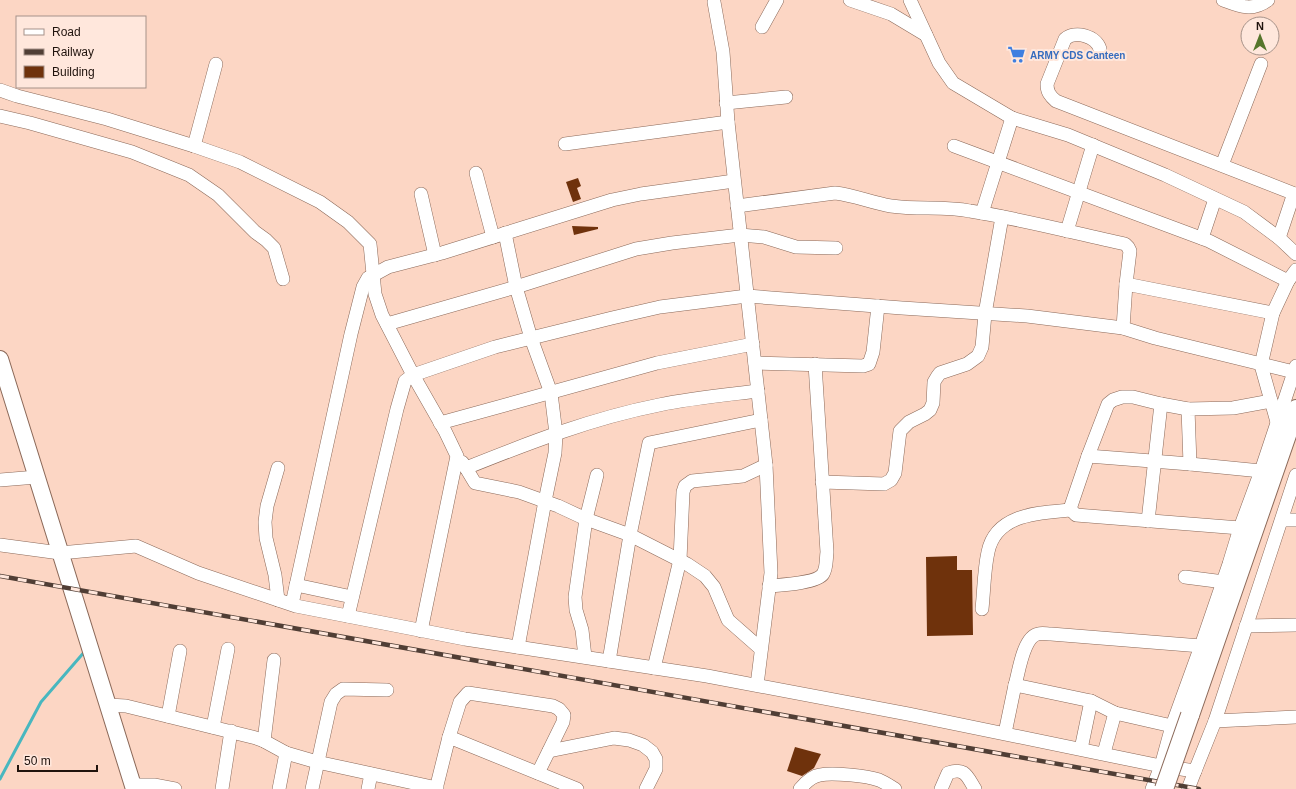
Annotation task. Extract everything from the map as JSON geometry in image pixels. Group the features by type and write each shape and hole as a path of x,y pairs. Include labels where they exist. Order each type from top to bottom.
{"highway":[{"path":"1164,789 1296,409"}],"main road":[{"path":"0,360 133,787"}],"street":[{"path":"762,27 777,0"},
{"path":"850,0 891,14 926,35"},
{"path":"910,0 939,64 954,83 1012,118 1068,135 1093,145 1165,175 1244,212 1279,238 1296,254"},
{"path":"1223,0 1240,7 1252,7 1268,0"},
{"path":"714,2 723,52 726,103 734,181 766,465 771,573 757,685"},
{"path":"1100,49 1095,40 1076,34 1069,35 1065,39 1047,84 1047,91 1050,96 1056,101 1296,194 1292,199 1279,238"},
{"path":"194,146 216,64"},
{"path":"1222,165 1261,64"},
{"path":"0,90 17,96 107,119 240,162 320,202 348,222 370,244 375,294 382,315 457,456 475,483 519,492 545,501 586,519 630,535 680,560 706,576 714,588 728,620 761,648"},
{"path":"726,103 786,97"},
{"path":"0,116 132,152 189,175 218,195 255,232 274,248 283,279"},
{"path":"982,213 1012,118"},
{"path":"565,144 728,122"},
{"path":"1067,231 1093,145"},
{"path":"954,146 1202,238 1288,281"},
{"path":"476,173 492,237"},
{"path":"292,604 351,334 363,287 368,278 388,267 506,233 585,208 641,194 734,181"},
{"path":"737,206 834,193 890,206 908,208 950,208 982,213 1125,244 1130,251 1123,328"},
{"path":"421,194 435,254"},
{"path":"1202,238 1215,198"},
{"path":"822,482 884,484 891,480 896,474 900,431 909,422 930,410 933,403 934,382 940,373 967,364 978,356 982,347 984,314 1002,217"},
{"path":"506,233 516,287 531,338 551,393 556,434 555,453 518,647"},
{"path":"387,324 516,287 636,249 740,235 764,237 796,247 836,248"},
{"path":"1277,422 1261,365 1273,313 1288,281 1296,270"},
{"path":"1126,284 1273,313"},
{"path":"348,616 401,392 406,381 413,375 494,347 660,307 747,296 1027,316 1123,328 1155,338 1261,365 1295,369 1261,471 1240,528 1224,582 1172,726 1161,766 1152,789"},
{"path":"755,364 863,366 869,364 873,352 878,306"},
{"path":"440,423 657,364 753,344"},
{"path":"769,586 815,579 823,574 826,565 827,552 815,364"},
{"path":"466,468 556,434 618,414 660,405 758,391"},
{"path":"1071,510 1071,506 1088,456 1108,404 1113,400 1122,396 1133,397 1188,409 1232,408 1271,401"},
{"path":"1148,521 1161,404"},
{"path":"1188,409 1190,464"},
{"path":"609,661 630,535 649,443 761,420"},
{"path":"421,631 457,456"},
{"path":"1088,456 1261,471"},
{"path":"654,668 680,560 683,492 685,486 692,482 743,476 766,465"},
{"path":"278,468 267,506 265,522 266,538 275,575 278,600"},
{"path":"585,657 582,630 576,610 575,597 586,519 597,475"},
{"path":"1188,789 1215,721 1294,488 1296,475"},
{"path":"0,480 37,477"},
{"path":"1071,510 1076,515 1240,528"},
{"path":"982,609 988,551 993,538 1000,529 1013,520 1029,515 1071,510"},
{"path":"1282,520 1296,520"},
{"path":"0,545 60,553 136,546 198,573 278,600 348,616 465,639 757,685 1005,733 1161,766 1195,770"},
{"path":"1185,577 1224,582"},
{"path":"296,585 352,597"},
{"path":"1246,626 1296,625"},
{"path":"1005,733 1015,685 1026,647 1030,638 1038,634 1201,646"},
{"path":"213,727 228,649"},
{"path":"168,716 180,651"},
{"path":"264,741 274,660"},
{"path":"1015,685 1091,701 1115,713 1172,726"},
{"path":"312,789 331,702 336,694 342,689 387,690"},
{"path":"108,705 126,706 231,731 264,741 286,753 317,762 437,788 449,737 460,702 468,693 473,693 553,706 564,715 563,722 538,773"},
{"path":"1081,749 1091,701"},
{"path":"1104,753 1115,713"},
{"path":"1215,721 1296,717"},
{"path":"222,789 231,731"},
{"path":"449,737 538,773 558,785 577,789"},
{"path":"549,750 614,738 629,740 643,745 652,752 656,759 656,769 650,788"},
{"path":"278,789 286,753"},
{"path":"941,789 948,773 958,770 965,773 975,789"},
{"path":"368,789 371,774"},
{"path":"800,789 808,781 819,774 858,776 879,780 895,789"},
{"path":"133,787 154,785 175,789"}],"building":[{"path":"578,178 581,186 577,188 581,199 573,202 566,182"},
{"path":"572,226 598,227 598,229 574,235"},
{"path":"957,556 957,570 972,570 973,635 927,636 926,557"},
{"path":"795,747 821,754 814,768 802,776 787,771"}],"waterway":[{"path":"0,779 41,702 86,650"}],"railway":[{"path":"0,576 1199,789"}],"place":[{"name":"ARMY CDS Canteen","path":"1017,55"}]}
